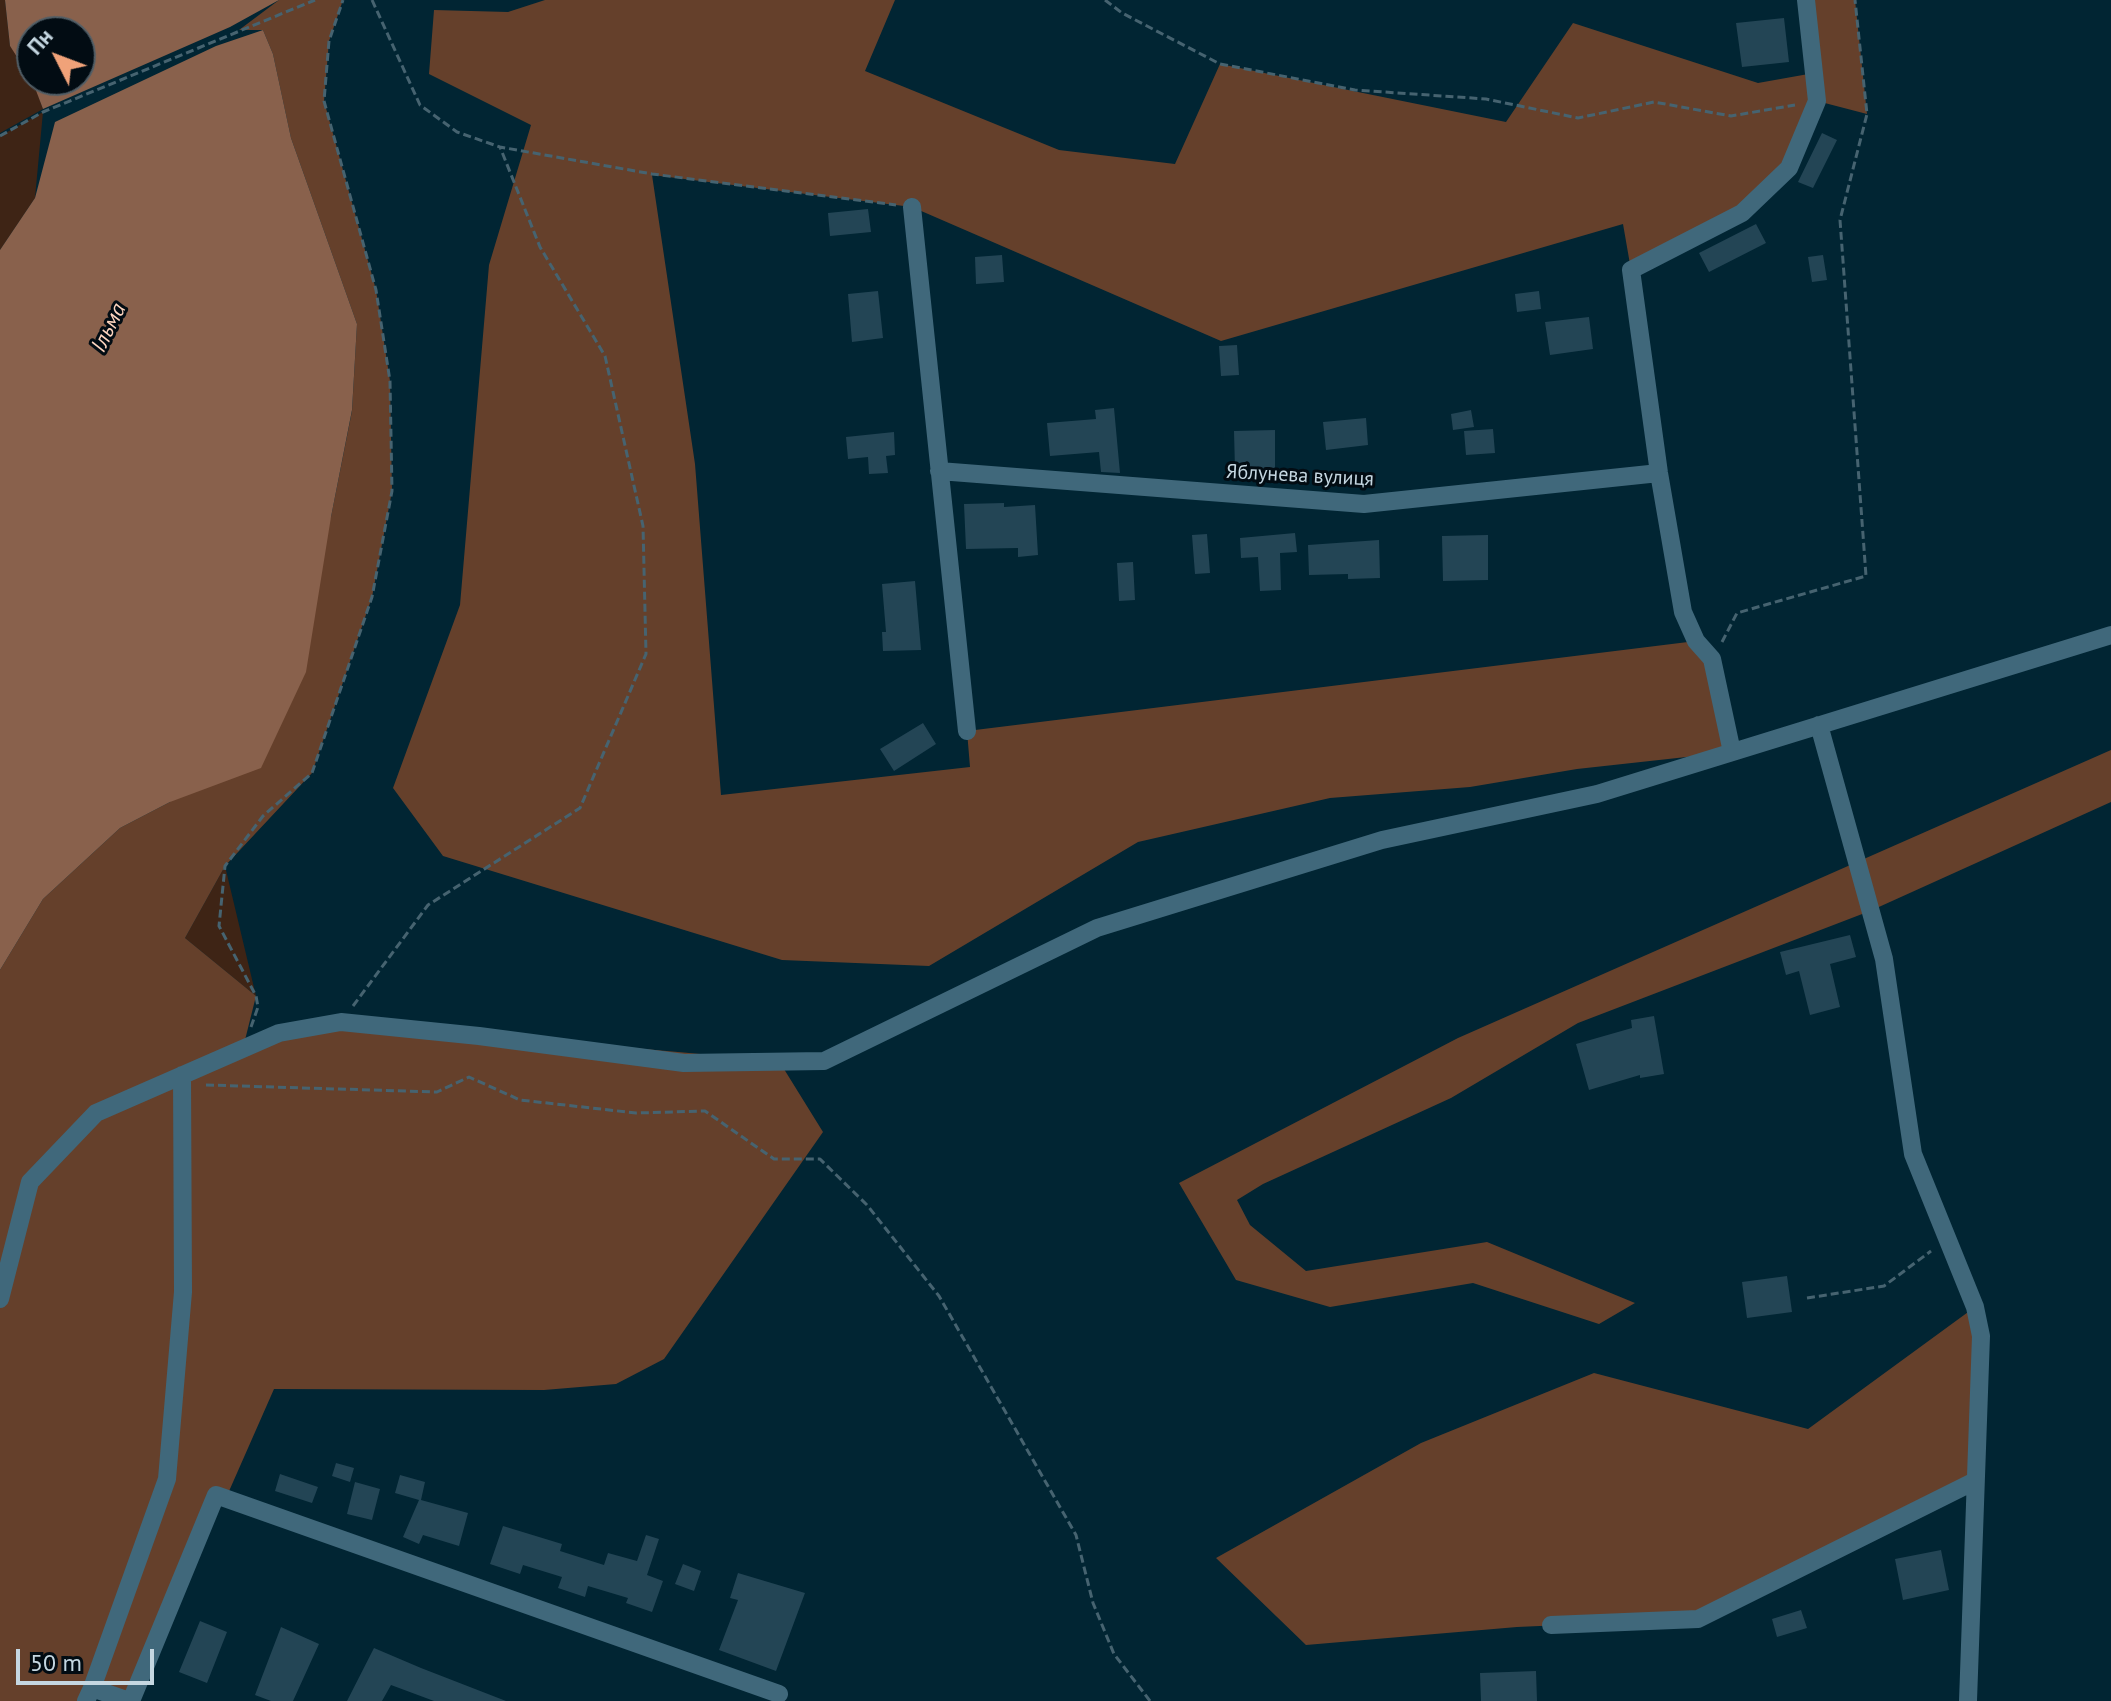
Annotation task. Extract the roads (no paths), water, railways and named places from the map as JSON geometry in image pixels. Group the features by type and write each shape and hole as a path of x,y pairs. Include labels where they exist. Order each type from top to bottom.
{"street":[{"path":"1732,752 1712,659 1696,641 1683,612 1659,473 1631,270 1742,213 1789,168 1817,101 1806,0"},
{"path":"912,207 967,731"},
{"name":"Яблунева вулиця","path":"939,471 1364,504 1659,473"},
{"path":"0,1299 30,1182 96,1113 279,1033 341,1022 684,1063 824,1061 1097,928 1382,840 1597,794 2111,635"},
{"path":"1819,725 1884,959 1913,1154 1975,1307 1981,1336 1968,1701"},
{"path":"182,1078 183,1292 167,1479 89,1695 130,1701 216,1495 779,1694"},
{"path":"1551,1625 1698,1619 1975,1481"}],"water":[{"path":"5,0 279,0 230,27 96,86 96,16 16,16 16,55 10,46"},
{"name":"Ільма","path":"263,30 273,54 291,138 357,324 352,410 306,672 261,768 170,802 120,828 43,899 0,970 0,250 35,198 55,122 216,46"},
{"path":"38,96 73,96 43,109"}]}
